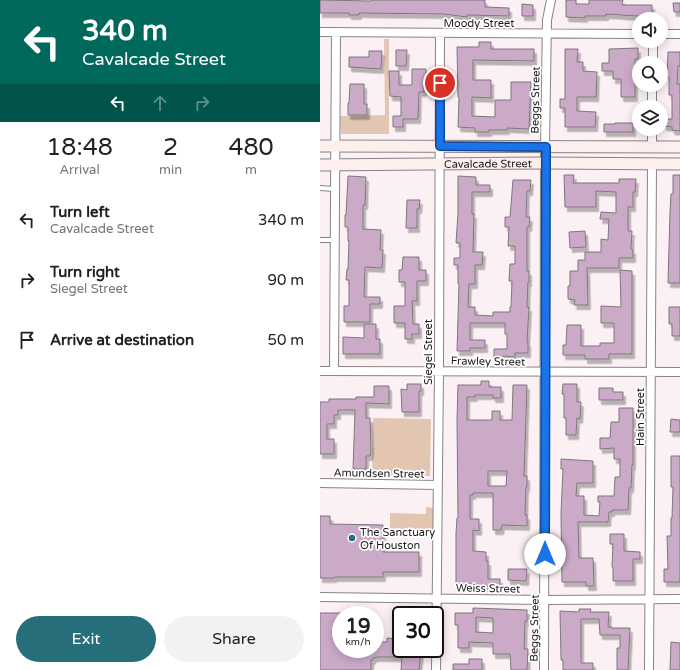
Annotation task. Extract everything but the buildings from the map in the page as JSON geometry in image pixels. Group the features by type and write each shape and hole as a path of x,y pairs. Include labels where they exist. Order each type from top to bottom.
{"main road":[{"name":"Cavalcade Street","path":"320,146 680,147"},
{"name":"Cavalcade Street","path":"320,165 440,163 680,164"}],"street":[{"name":"Beggs Street","path":"544,670 547,20 551,0"},
{"name":"Moody Street","path":"320,32 440,34 632,34"},
{"path":"334,370 334,165 336,32"},
{"name":"Siegel Street","path":"436,670 440,34"},
{"path":"668,34 680,34"},
{"path":"652,136 652,146"},
{"name":"Hain Street","path":"649,670 652,164"},
{"name":"Frawley Street","path":"320,371 680,372"},
{"name":"Amundsen Street","path":"320,483 438,485"},
{"name":"Weiss Street","path":"320,597 545,600 680,599"}],"lane":[{"path":"320,188 334,189"},
{"path":"320,240 334,240"}],"shaded area":[{"path":"384,39 389,39 389,134 341,134 340,116 385,115"},
{"path":"373,418 431,419 430,476 376,476 376,473 372,473"},
{"path":"426,507 434,508 434,532 390,531 390,513 426,514"}],"place":[{"name":"The Sanctuary Of Houston","path":"352,538"}],"route":[{"path":"440,83 440,146 546,147 545,554"}]}
